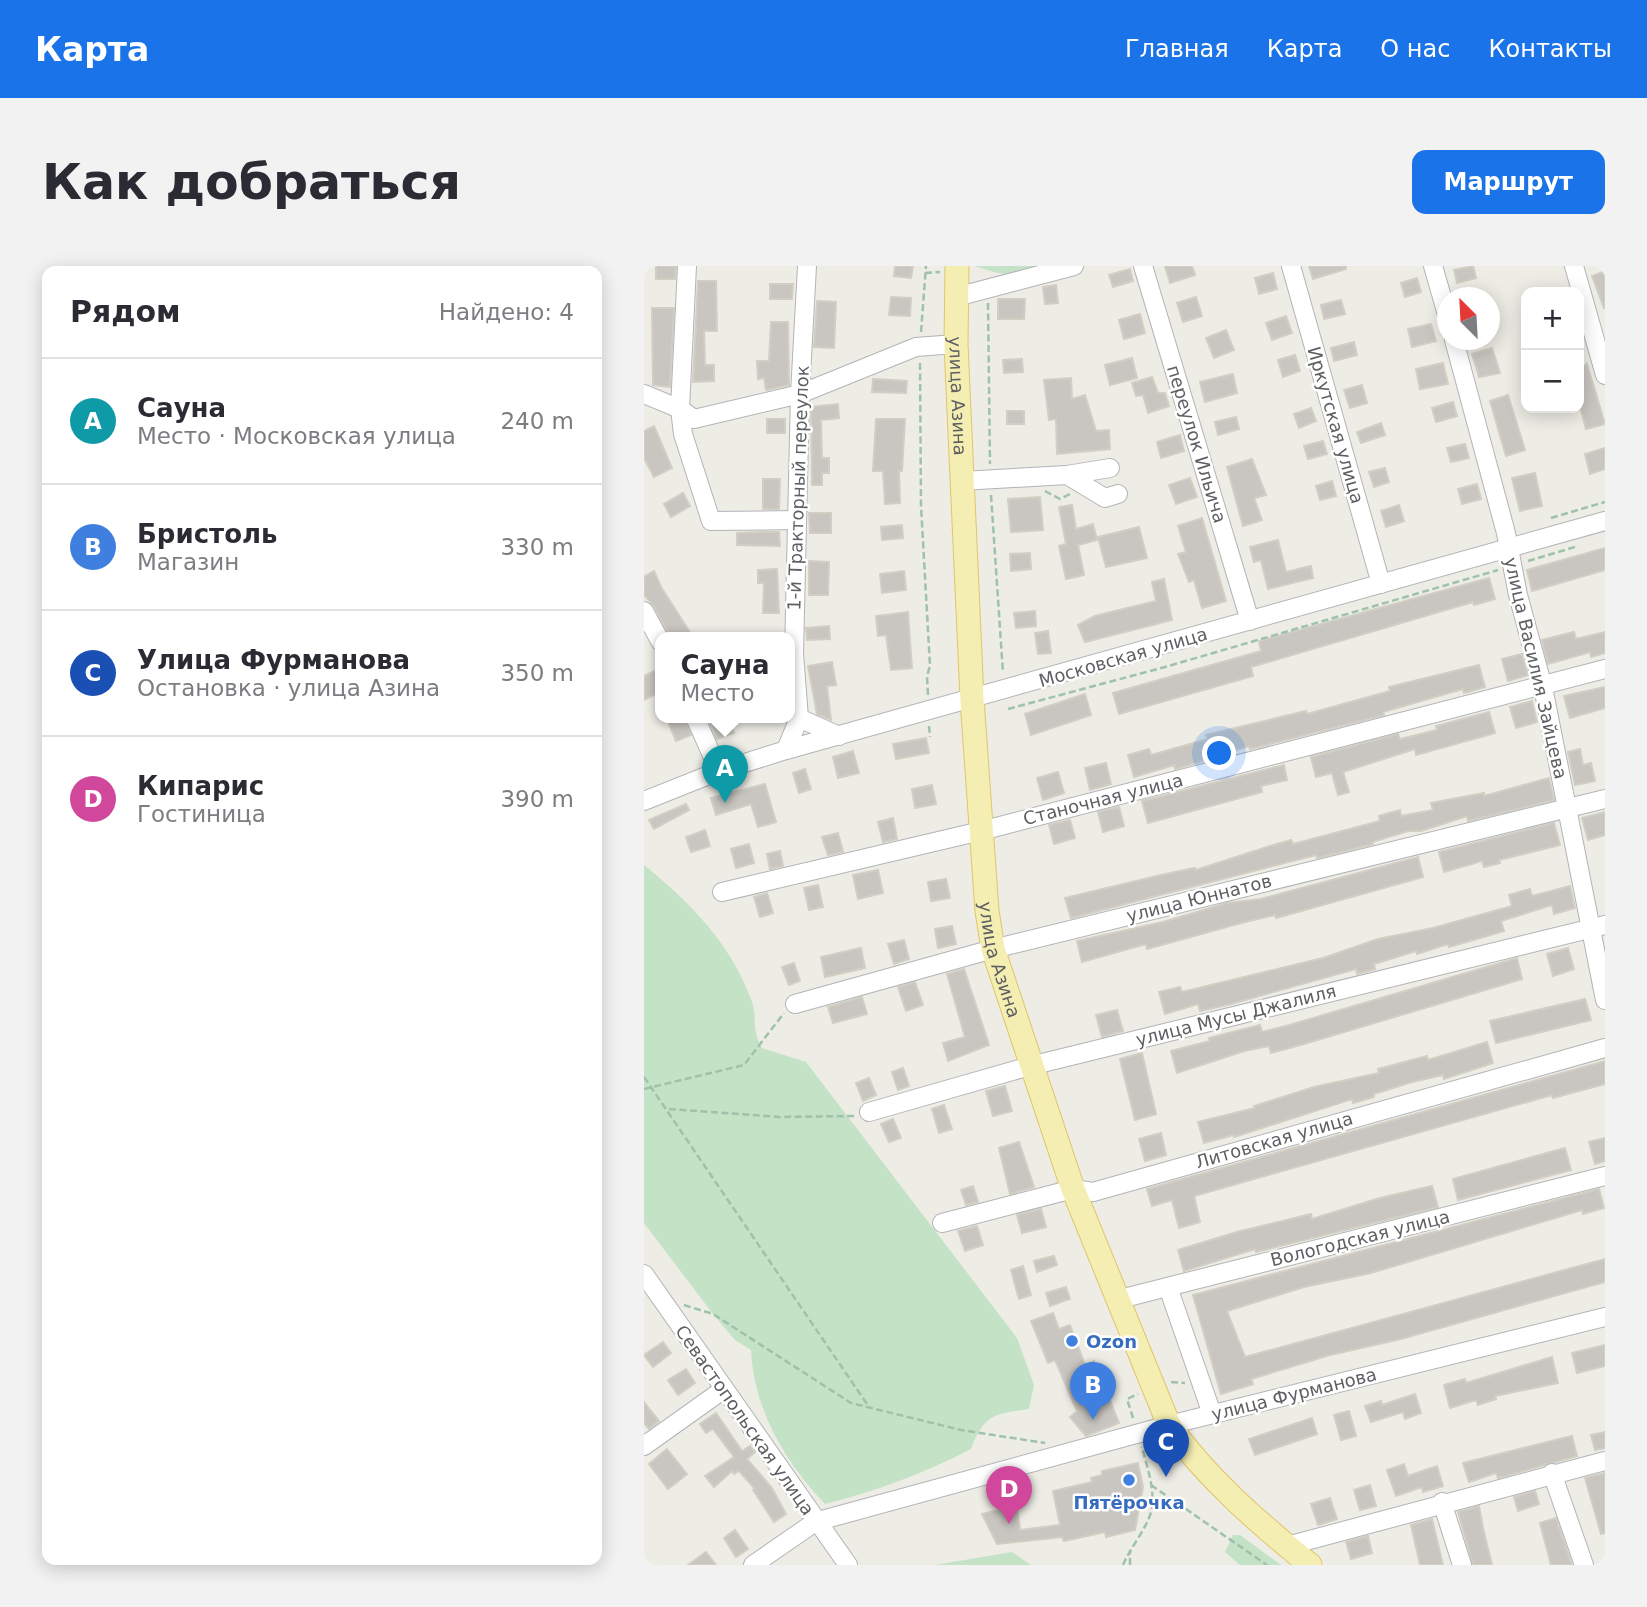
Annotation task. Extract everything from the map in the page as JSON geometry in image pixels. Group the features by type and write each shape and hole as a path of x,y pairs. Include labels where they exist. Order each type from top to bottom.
{"main road":[{"name":"улица Азина","path":"957,269 956,344 972,699 987,911 993,949 1073,1189 1169,1425 1188,1453 1221,1487 1310,1565"}],"street":[{"path":"687,266 680,409 683,434 711,521 797,520"},
{"name":"1-й Тракторный переулок","path":"794,632 800,394 807,266"},
{"path":"956,297 1074,266"},
{"name":"переулок Ильича","path":"1143,266 1250,621"},
{"name":"Иркутская улица","path":"1291,266 1381,584"},
{"path":"1433,266 1439,287"},
{"path":"1574,266 1605,375"},
{"path":"644,394 680,409 694,419 800,394 920,347 956,344"},
{"name":"улица Василия Зайцева","path":"1457,350 1543,687 1567,808 1597,927 1605,1000"},
{"path":"961,481 1067,475 1110,468"},
{"path":"1067,475 1105,498 1118,494"},
{"name":"Московская улица","path":"644,801 719,771 786,750 1381,584 1510,557 1605,521"},
{"path":"644,611 655,632"},
{"name":"1-й Тракторный переулок","path":"786,750 799,718 795,667"},
{"name":"Станочная улица","path":"722,892 981,831 1605,669"},
{"path":"799,718 839,736"},
{"path":"698,723 719,771"},
{"name":"улица Юннатов","path":"795,1004 993,949 1605,799"},
{"name":"улица Мусы Джалиля","path":"869,1112 1030,1066 1597,927"},
{"name":"Литовская улица","path":"942,1223 1073,1189 1093,1192 1605,1048"},
{"name":"Вологодская улица","path":"1116,1300 1605,1176"},
{"name":"Севастопольская улица","path":"644,1274 815,1522 848,1565"},
{"path":"1168,1287 1212,1414"},
{"name":"улица Фурманова","path":"753,1565 815,1522 1169,1425 1605,1317"},
{"path":"644,1446 724,1389"},
{"path":"1287,1546 1442,1502 1605,1461"},
{"path":"1552,1473 1584,1565"},
{"path":"1442,1502 1462,1565"}],"path":[{"path":"926,266 920,347 921,506 930,666 927,676 930,737"},
{"path":"925,273 957,269"},
{"path":"988,290 990,480 1003,676"},
{"path":"1008,709 1165,667 1510,557 1578,546"},
{"path":"644,1089 744,1065 779,1017 795,1004"},
{"path":"644,1077 669,1109 869,1407"},
{"path":"669,1109 779,1117 851,1117 869,1112"},
{"path":"661,1298 713,1314 851,1403 961,1430 1057,1444"},
{"path":"1161,1384 1180,1381 1203,1388"},
{"path":"1123,1565 1130,1546 1151,1513 1152,1485 1138,1434"},
{"path":"1152,1485 1267,1565"},
{"path":"1130,1546 1130,1565"}],"green space":[{"path":"975,266 1047,266 1011,274"},
{"path":"644,865 693,910 721,943 744,981 752,1002 756,1034 762,1048 806,1062 1017,1338 1034,1385 1029,1409 991,1418 980,1429 971,1449 899,1481 825,1504 784,1452 774,1433 758,1393 751,1350 735,1340 713,1314 644,1223"},
{"path":"1233,1535 1240,1535 1281,1565 1240,1565 1225,1552"},
{"path":"1012,1552 1031,1565 935,1565"}],"building":[{"path":"656,266 676,266 675,279 656,279"},
{"path":"895,266 913,266 911,278 894,276"},
{"path":"1165,266 1192,266 1195,275 1170,283"},
{"path":"1309,266 1346,266 1346,269 1313,279"},
{"path":"1473,266 1476,278 1457,283 1454,270"},
{"path":"1130,269 1133,281 1113,287 1109,275"},
{"path":"1605,271 1605,308 1604,308 1592,276"},
{"path":"1273,273 1277,289 1259,294 1255,278"},
{"path":"1417,278 1421,292 1405,297 1401,283"},
{"path":"698,281 716,281 717,331 704,331 705,365 714,365 714,381 693,382"},
{"path":"770,284 793,284 792,299 770,299"},
{"path":"1056,285 1058,303 1045,304 1043,287"},
{"path":"891,297 911,298 910,316 889,315"},
{"path":"1196,297 1202,316 1183,322 1177,303"},
{"path":"998,299 1025,299 1024,319 998,319"},
{"path":"1341,300 1345,314 1324,319 1321,305"},
{"path":"817,301 836,302 834,348 814,347"},
{"path":"652,308 674,308 670,387 653,385"},
{"path":"1140,314 1145,333 1124,339 1119,320"},
{"path":"1286,316 1292,333 1272,340 1266,323"},
{"path":"771,322 788,322 789,385 766,390 764,378 758,379 757,361 769,361"},
{"path":"1431,324 1436,341 1412,347 1408,329"},
{"path":"1226,330 1234,350 1214,358 1206,338"},
{"path":"1354,342 1357,355 1334,361 1331,348"},
{"path":"1493,350 1500,373 1479,377 1472,354"},
{"path":"1295,355 1300,371 1283,377 1278,360"},
{"path":"1132,358 1137,378 1110,385 1105,365"},
{"path":"1022,359 1023,372 1004,373 1003,360"},
{"path":"1443,363 1448,384 1420,389 1416,369"},
{"path":"1587,364 1605,424 1586,429 1582,413 1584,413 1584,366"},
{"path":"1233,374 1237,393 1205,402 1200,382"},
{"path":"1152,377 1158,393 1165,393 1169,406 1148,413 1143,395 1136,396 1132,383"},
{"path":"1071,378 1072,399 1085,395 1096,431 1109,430 1110,449 1057,454 1056,419 1049,420 1044,380"},
{"path":"873,379 907,381 906,393 872,392"},
{"path":"1362,385 1367,403 1350,408 1344,390"},
{"path":"1508,395 1525,450 1506,456 1490,401"},
{"path":"1453,402 1457,416 1436,422 1432,408"},
{"path":"838,404 839,418 821,420 822,458 829,458 829,473 822,473 822,485 812,485 811,407"},
{"path":"1311,408 1316,421 1299,428 1294,414"},
{"path":"1007,411 1024,411 1024,424 1007,424"},
{"path":"1236,417 1239,429 1218,435 1215,422"},
{"path":"767,419 785,419 785,433 767,433"},
{"path":"876,419 905,419 902,471 899,471 900,503 885,504 883,471 873,471"},
{"path":"1381,423 1385,435 1361,443 1357,432"},
{"path":"654,426 672,468 654,477 644,458 644,431"},
{"path":"1180,435 1184,451 1161,458 1157,442"},
{"path":"1323,441 1327,454 1308,459 1304,446"},
{"path":"1465,444 1469,458 1451,462 1447,448"},
{"path":"1605,448 1605,469 1590,474 1585,454"},
{"path":"1252,459 1266,495 1254,498 1262,520 1243,526 1227,467"},
{"path":"1385,468 1389,482 1374,487 1369,472"},
{"path":"1535,473 1542,506 1520,511 1512,478"},
{"path":"1190,478 1197,497 1176,504 1169,485"},
{"path":"763,479 780,479 779,509 763,509"},
{"path":"1332,481 1336,496 1320,500 1316,486"},
{"path":"1477,484 1481,499 1462,504 1458,489"},
{"path":"683,493 690,506 671,517 664,504"},
{"path":"1040,497 1043,530 1011,532 1008,499"},
{"path":"1072,505 1076,529 1093,524 1097,540 1078,545 1084,575 1066,579 1059,546 1066,544 1059,507"},
{"path":"1399,505 1404,521 1386,527 1381,511"},
{"path":"809,513 831,513 831,533 810,533"},
{"path":"1202,518 1226,601 1202,608 1194,580 1189,582 1178,554 1186,552 1178,526"},
{"path":"902,525 903,538 882,540 881,527"},
{"path":"1139,527 1147,558 1106,567 1098,537"},
{"path":"779,532 780,546 737,545 737,533"},
{"path":"1278,540 1286,572 1311,566 1313,578 1268,589 1261,560 1254,562 1250,547"},
{"path":"1605,548 1605,570 1532,591 1527,570"},
{"path":"1030,553 1031,569 1011,571 1010,554"},
{"path":"809,561 829,562 828,595 809,595"},
{"path":"777,569 779,613 763,613 764,583 758,583 758,570"},
{"path":"654,571 690,632 667,632 654,606 644,595 644,577"},
{"path":"904,571 906,590 882,593 880,574"},
{"path":"1489,578 1495,599 1474,605 1473,602 1251,667 1253,676 1119,714 1113,693 1261,651 1259,641"},
{"path":"1164,579 1172,620 1085,642 1078,625 1095,616 1156,601 1152,582"},
{"path":"1035,611 1036,626 1016,628 1014,613"},
{"path":"908,612 912,668 891,670 886,635 878,636 876,616"},
{"path":"829,626 830,639 807,640 806,628"},
{"path":"1048,631 1051,653 1038,654 1035,633"},
{"path":"1574,632 1576,639 1605,632 1605,653 1591,657 1590,652 1548,664 1542,640"},
{"path":"1522,654 1528,675 1508,681 1502,659"},
{"path":"832,662 836,685 827,686 831,720 817,714 808,666"},
{"path":"1479,665 1485,687 1464,693 1463,689 1383,712 1384,715 1250,749 1249,746 1175,769 1174,765 1134,777 1128,755 1149,749 1151,755 1208,739 1206,735 1306,711 1307,714 1390,691 1389,687"},
{"path":"655,670 655,694 644,700 644,676"},
{"path":"1605,687 1605,708 1570,718 1564,696"},
{"path":"1085,694 1091,715 1031,735 1025,714"},
{"path":"1532,701 1537,722 1516,728 1510,707"},
{"path":"1489,712 1495,733 1416,755 1415,749 1343,772 1349,792 1338,795 1332,773 1316,777 1311,757 1398,734 1400,739 1437,730 1436,726"},
{"path":"668,723 686,723 691,735 676,741"},
{"path":"710,723 730,723 734,733 717,739"},
{"path":"926,738 929,753 896,759 893,744"},
{"path":"1580,749 1583,765 1591,763 1595,781 1575,785 1568,752"},
{"path":"853,751 859,773 838,778 833,757"},
{"path":"1106,763 1111,784 1090,790 1085,768"},
{"path":"1284,765 1287,780 1261,786 1262,792 1148,823 1142,801"},
{"path":"805,769 811,789 799,793 793,773"},
{"path":"1058,772 1064,793 1043,800 1037,778"},
{"path":"1549,778 1554,800 1550,801 1468,821 1467,816 1421,831 1408,831 1372,842 1373,844 1317,858 1316,855 1071,918 1065,898 1161,875 1195,868 1196,870 1291,840 1293,844 1380,821 1379,816 1400,810 1401,816 1433,810 1431,803 1484,793 1484,796"},
{"path":"765,784 776,822 758,827 751,804 716,815 711,798"},
{"path":"932,785 936,804 915,808 912,789"},
{"path":"686,804 689,810 654,829 649,820"},
{"path":"1119,807 1124,826 1103,832 1098,812"},
{"path":"1605,812 1605,835 1588,840 1582,818"},
{"path":"893,818 897,839 883,842 878,822"},
{"path":"1070,820 1075,838 1054,844 1049,825"},
{"path":"1554,823 1560,845 1499,860 1500,863 1484,867 1482,861 1444,872 1439,852"},
{"path":"705,830 710,846 691,852 686,837"},
{"path":"838,833 843,852 828,855 822,837"},
{"path":"749,844 754,863 736,868 731,849"},
{"path":"780,851 783,866 770,869 767,854"},
{"path":"1418,857 1423,877 1276,918 1275,915 1245,922 1147,949 1146,944 1082,962 1077,941 1163,922 1227,903 1261,899"},
{"path":"878,870 883,893 858,899 853,875"},
{"path":"946,879 950,898 931,901 928,882"},
{"path":"818,885 823,907 809,910 804,888"},
{"path":"1570,886 1575,908 1554,914 1552,905 1501,921 1504,931 1449,947 1448,944 1417,954 1416,951 1374,964 1375,969 1357,974 1356,969 1231,1004 1200,1011 1198,1004 1165,1014 1159,992 1180,987 1182,992 1323,958 1378,939 1433,928 1512,906 1509,895 1530,889 1532,896"},
{"path":"767,893 773,913 760,917 754,897"},
{"path":"952,926 956,944 938,948 935,929"},
{"path":"904,940 909,959 894,964 888,944"},
{"path":"861,948 865,968 825,977 821,957"},
{"path":"1568,948 1574,969 1553,976 1547,954"},
{"path":"1517,958 1522,979 1271,1053 1269,1046 1244,1051 1177,1073 1171,1051 1210,1041 1209,1038 1260,1025 1262,1032 1286,1026"},
{"path":"794,963 800,981 789,985 782,967"},
{"path":"964,969 989,1045 948,1061 943,1043 965,1037 947,974"},
{"path":"915,982 923,1005 906,1011 898,987"},
{"path":"862,997 867,1014 833,1023 828,1007"},
{"path":"1585,999 1591,1020 1496,1043 1490,1021"},
{"path":"1117,1010 1123,1031 1102,1037 1096,1015"},
{"path":"1487,1042 1493,1063 1444,1079 1443,1075 1412,1082 1374,1094 1374,1097 1353,1103 1352,1099 1234,1137 1233,1135 1204,1143 1198,1122 1255,1108 1254,1106 1314,1087 1379,1073 1378,1069 1427,1056 1428,1060"},
{"path":"1142,1053 1156,1114 1135,1120 1120,1059"},
{"path":"1605,1061 1605,1084 1553,1098 1552,1095 1194,1196 1200,1222 1179,1228 1172,1200 1152,1206 1147,1189"},
{"path":"903,1068 909,1086 898,1090 892,1072"},
{"path":"869,1078 876,1095 863,1101 856,1083"},
{"path":"1005,1086 1012,1111 993,1116 986,1091"},
{"path":"944,1105 952,1129 939,1133 932,1109"},
{"path":"893,1119 901,1138 889,1142 881,1124"},
{"path":"1161,1133 1166,1155 1145,1161 1139,1139"},
{"path":"1605,1138 1605,1161 1595,1164 1589,1142"},
{"path":"1019,1142 1034,1187 1010,1194 999,1148"},
{"path":"1565,1148 1571,1170 1458,1200 1453,1179"},
{"path":"973,1186 978,1202 966,1205 961,1190"},
{"path":"1432,1186 1438,1207 1256,1252 1255,1249 1184,1271 1178,1250 1237,1232 1311,1214 1312,1219 1380,1198"},
{"path":"1599,1189 1604,1208 1583,1214 1582,1210 1371,1273 1304,1287 1227,1311 1245,1357 1605,1259 1605,1282 1397,1340 1330,1355 1251,1379 1253,1384 1221,1394 1193,1295"},
{"path":"1041,1209 1046,1227 1022,1233 1017,1215"},
{"path":"977,1226 983,1245 965,1251 958,1231"},
{"path":"1054,1256 1057,1265 1037,1272 1034,1261"},
{"path":"1023,1266 1031,1295 1019,1299 1011,1270"},
{"path":"1066,1287 1070,1299 1050,1306 1046,1293"},
{"path":"1053,1313 1059,1329 1070,1325 1085,1365 1094,1361 1119,1423 1086,1436 1070,1417 1077,1411 1055,1360 1048,1363 1031,1321"},
{"path":"663,1342 671,1353 653,1367 644,1355"},
{"path":"1605,1345 1605,1366 1577,1373 1572,1353"},
{"path":"1552,1357 1558,1383 1495,1396 1496,1399 1478,1405 1476,1400 1450,1408 1444,1385 1465,1379 1466,1383"},
{"path":"686,1369 695,1383 678,1395 668,1380"},
{"path":"1415,1394 1421,1413 1405,1419 1403,1412 1371,1422 1365,1406 1381,1401 1382,1405"},
{"path":"644,1402 659,1421 649,1429 644,1423"},
{"path":"1349,1411 1356,1436 1341,1440 1334,1415"},
{"path":"716,1413 742,1451 750,1446 755,1452 747,1459 772,1488 786,1514 774,1522 753,1490 755,1489 739,1471 734,1474 732,1471 714,1487 705,1476 734,1457 713,1429 706,1433 700,1424"},
{"path":"1312,1418 1317,1434 1255,1455 1249,1439"},
{"path":"1605,1432 1605,1448 1595,1450 1591,1435"},
{"path":"1572,1436 1577,1456 1498,1478 1496,1473 1469,1482 1463,1463"},
{"path":"667,1449 687,1474 668,1489 649,1464"},
{"path":"1138,1463 1143,1487 1135,1530 1106,1537 1105,1532 1064,1541 1062,1537 997,1544 982,1514 1017,1506 1020,1530 1060,1525 1053,1491 1092,1482 1091,1478 1102,1475 1102,1471"},
{"path":"1404,1464 1408,1476 1437,1466 1443,1486 1423,1492 1422,1487 1396,1496 1387,1470"},
{"path":"1605,1473 1605,1533 1601,1534 1585,1478"},
{"path":"1370,1485 1376,1506 1360,1510 1354,1490"},
{"path":"1535,1491 1539,1504 1518,1511 1514,1497"},
{"path":"1330,1498 1337,1519 1318,1525 1311,1504"},
{"path":"1479,1506 1492,1565 1473,1565 1458,1512"},
{"path":"1556,1518 1572,1565 1551,1565 1540,1523"},
{"path":"1432,1519 1443,1565 1420,1565 1411,1525"},
{"path":"735,1530 748,1549 736,1557 724,1538"},
{"path":"1368,1536 1372,1553 1351,1559 1346,1542"},
{"path":"706,1552 716,1565 688,1565"}],"place":[{"name":"Сауна","path":"725,803"},
{"name":"Ozon","path":"1072,1341"},
{"name":"Бристоль","path":"1093,1420"},
{"name":"Улица Фурманова","path":"1166,1477"},
{"name":"Пятёрочка","path":"1129,1480"},
{"name":"Кипарис","path":"1009,1524"}]}
